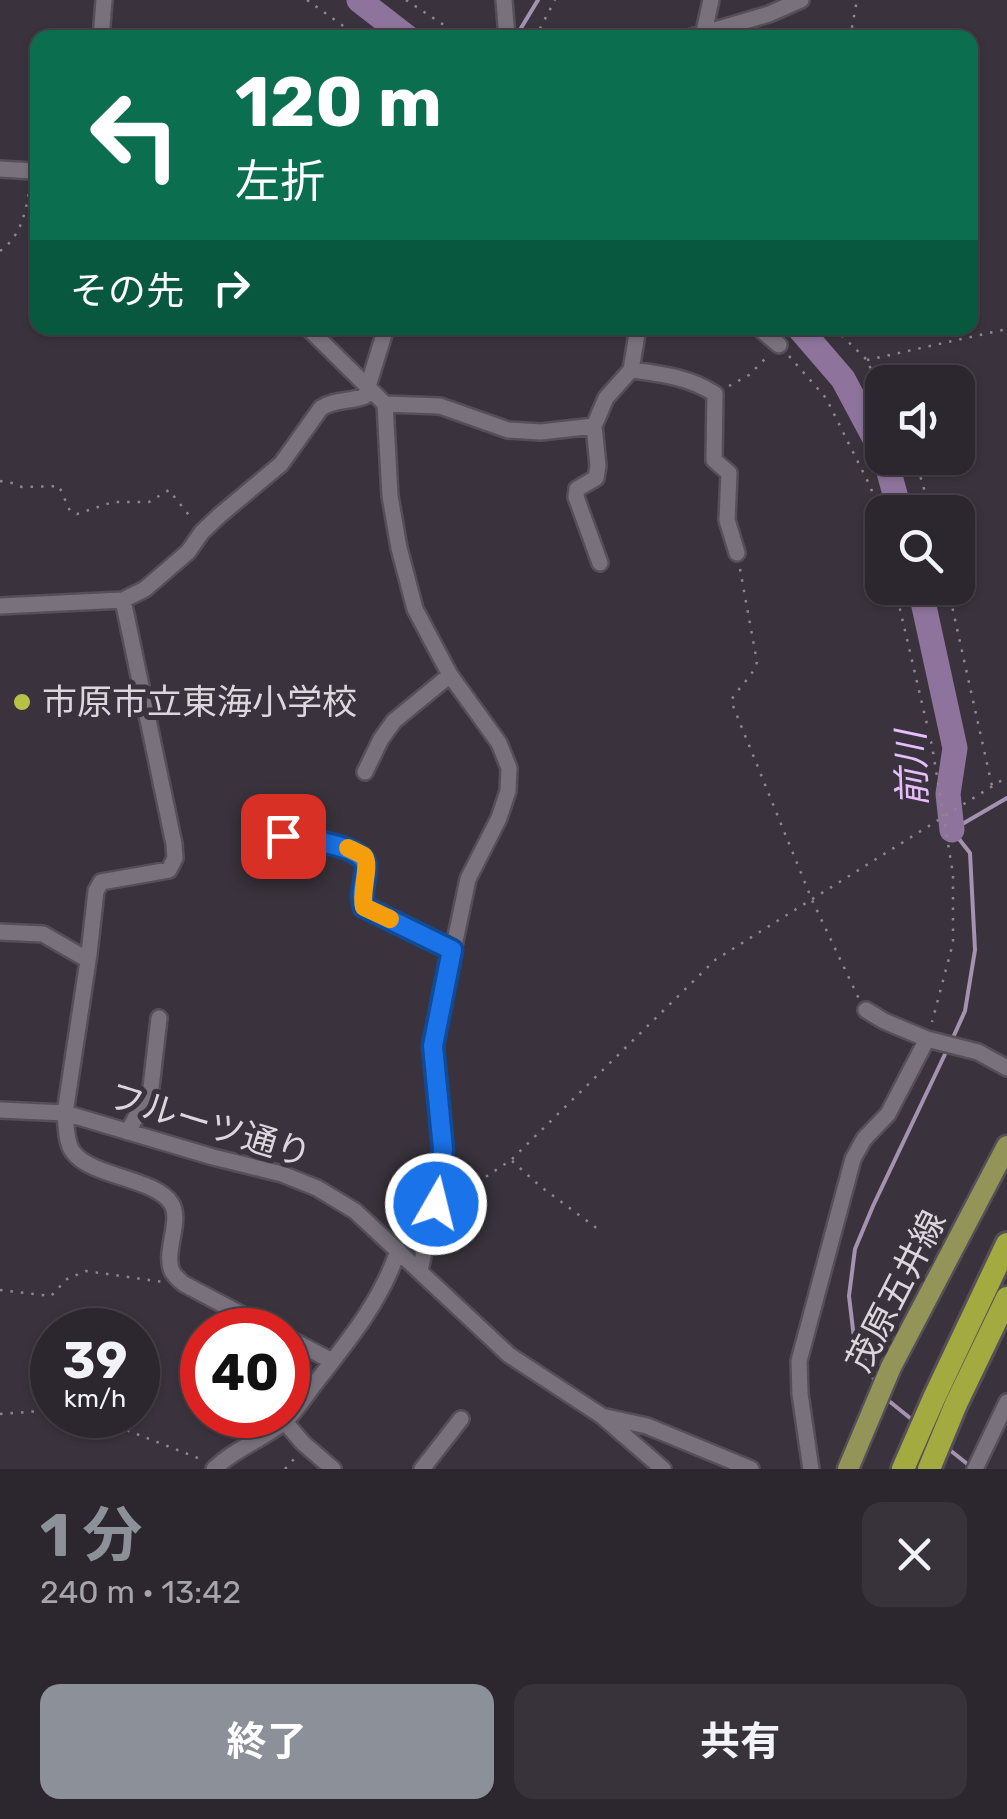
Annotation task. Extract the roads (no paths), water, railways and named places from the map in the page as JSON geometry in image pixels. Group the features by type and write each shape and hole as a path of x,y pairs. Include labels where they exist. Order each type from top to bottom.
{"highway":[{"path":"929,1469 945,1401 1007,1244"},
{"path":"902,1469 1007,1298"}],"main road":[{"name":"茂原五井線","path":"848,1469 891,1367 1007,1146"}],"street":[{"path":"102,30 104,0"},
{"path":"504,0 507,30"},
{"path":"698,30 711,0"},
{"path":"713,30 801,0"},
{"path":"0,169 30,168"},
{"path":"315,335 385,404 440,406 508,430 541,432 594,426"},
{"path":"0,606 123,600 145,589 188,552 202,532 281,464 321,408 365,396 384,335"},
{"path":"600,563 576,496 577,490 596,478 594,426 606,398 631,370 637,335"},
{"path":"767,335 778,345"},
{"path":"631,370 666,374 702,385 715,394 714,460 729,474 727,520 736,553"},
{"path":"385,404 390,496 415,609 450,675 499,743 509,768 508,791 499,818 468,879 433,1046 443,1149 436,1204 420,1270"},
{"path":"123,600 174,858 169,870 101,882 96,891 64,1113 73,1152 89,1164 170,1200 175,1210 170,1260 173,1274 229,1308"},
{"path":"365,772 394,721 450,675"},
{"path":"283,836 350,849 364,856 364,907 452,950"},
{"path":"0,932 43,934 88,960"},
{"path":"866,1010 927,1039 978,1052 1007,1068"},
{"path":"128,1132 150,1088 159,1018"},
{"path":"812,1469 799,1361 853,1159 864,1139 888,1114 927,1039"},
{"name":"フルーツ通り","path":"0,1110 64,1113 282,1174 317,1188 356,1211 510,1355 602,1416 663,1469"},
{"path":"310,1390 373,1303 392,1270 398,1250"},
{"path":"310,1350 332,1362"},
{"path":"976,1469 1001,1429 1007,1402"},
{"path":"602,1416 648,1426 752,1469"},
{"path":"422,1469 461,1419"},
{"path":"215,1467 260,1438"},
{"path":"299,1438 333,1469"}],"waterway":[{"name":"前川","path":"359,0 398,30"},
{"path":"520,30 538,0"},
{"name":"前川","path":"805,335 843,379 865,420"},
{"name":"前川","path":"890,475 895,495"},
{"name":"前川","path":"924,605 955,748 948,794 952,830"},
{"path":"951,1042 965,1011 975,950 970,853 952,830 1007,798"},
{"path":"877,1385 854,1338 849,1296 855,1249 947,1050"},
{"path":"884,1397 915,1422"},
{"path":"946,1447 970,1466"}],"place":[{"name":"市原市立東海小学校","path":"22,702"}]}
